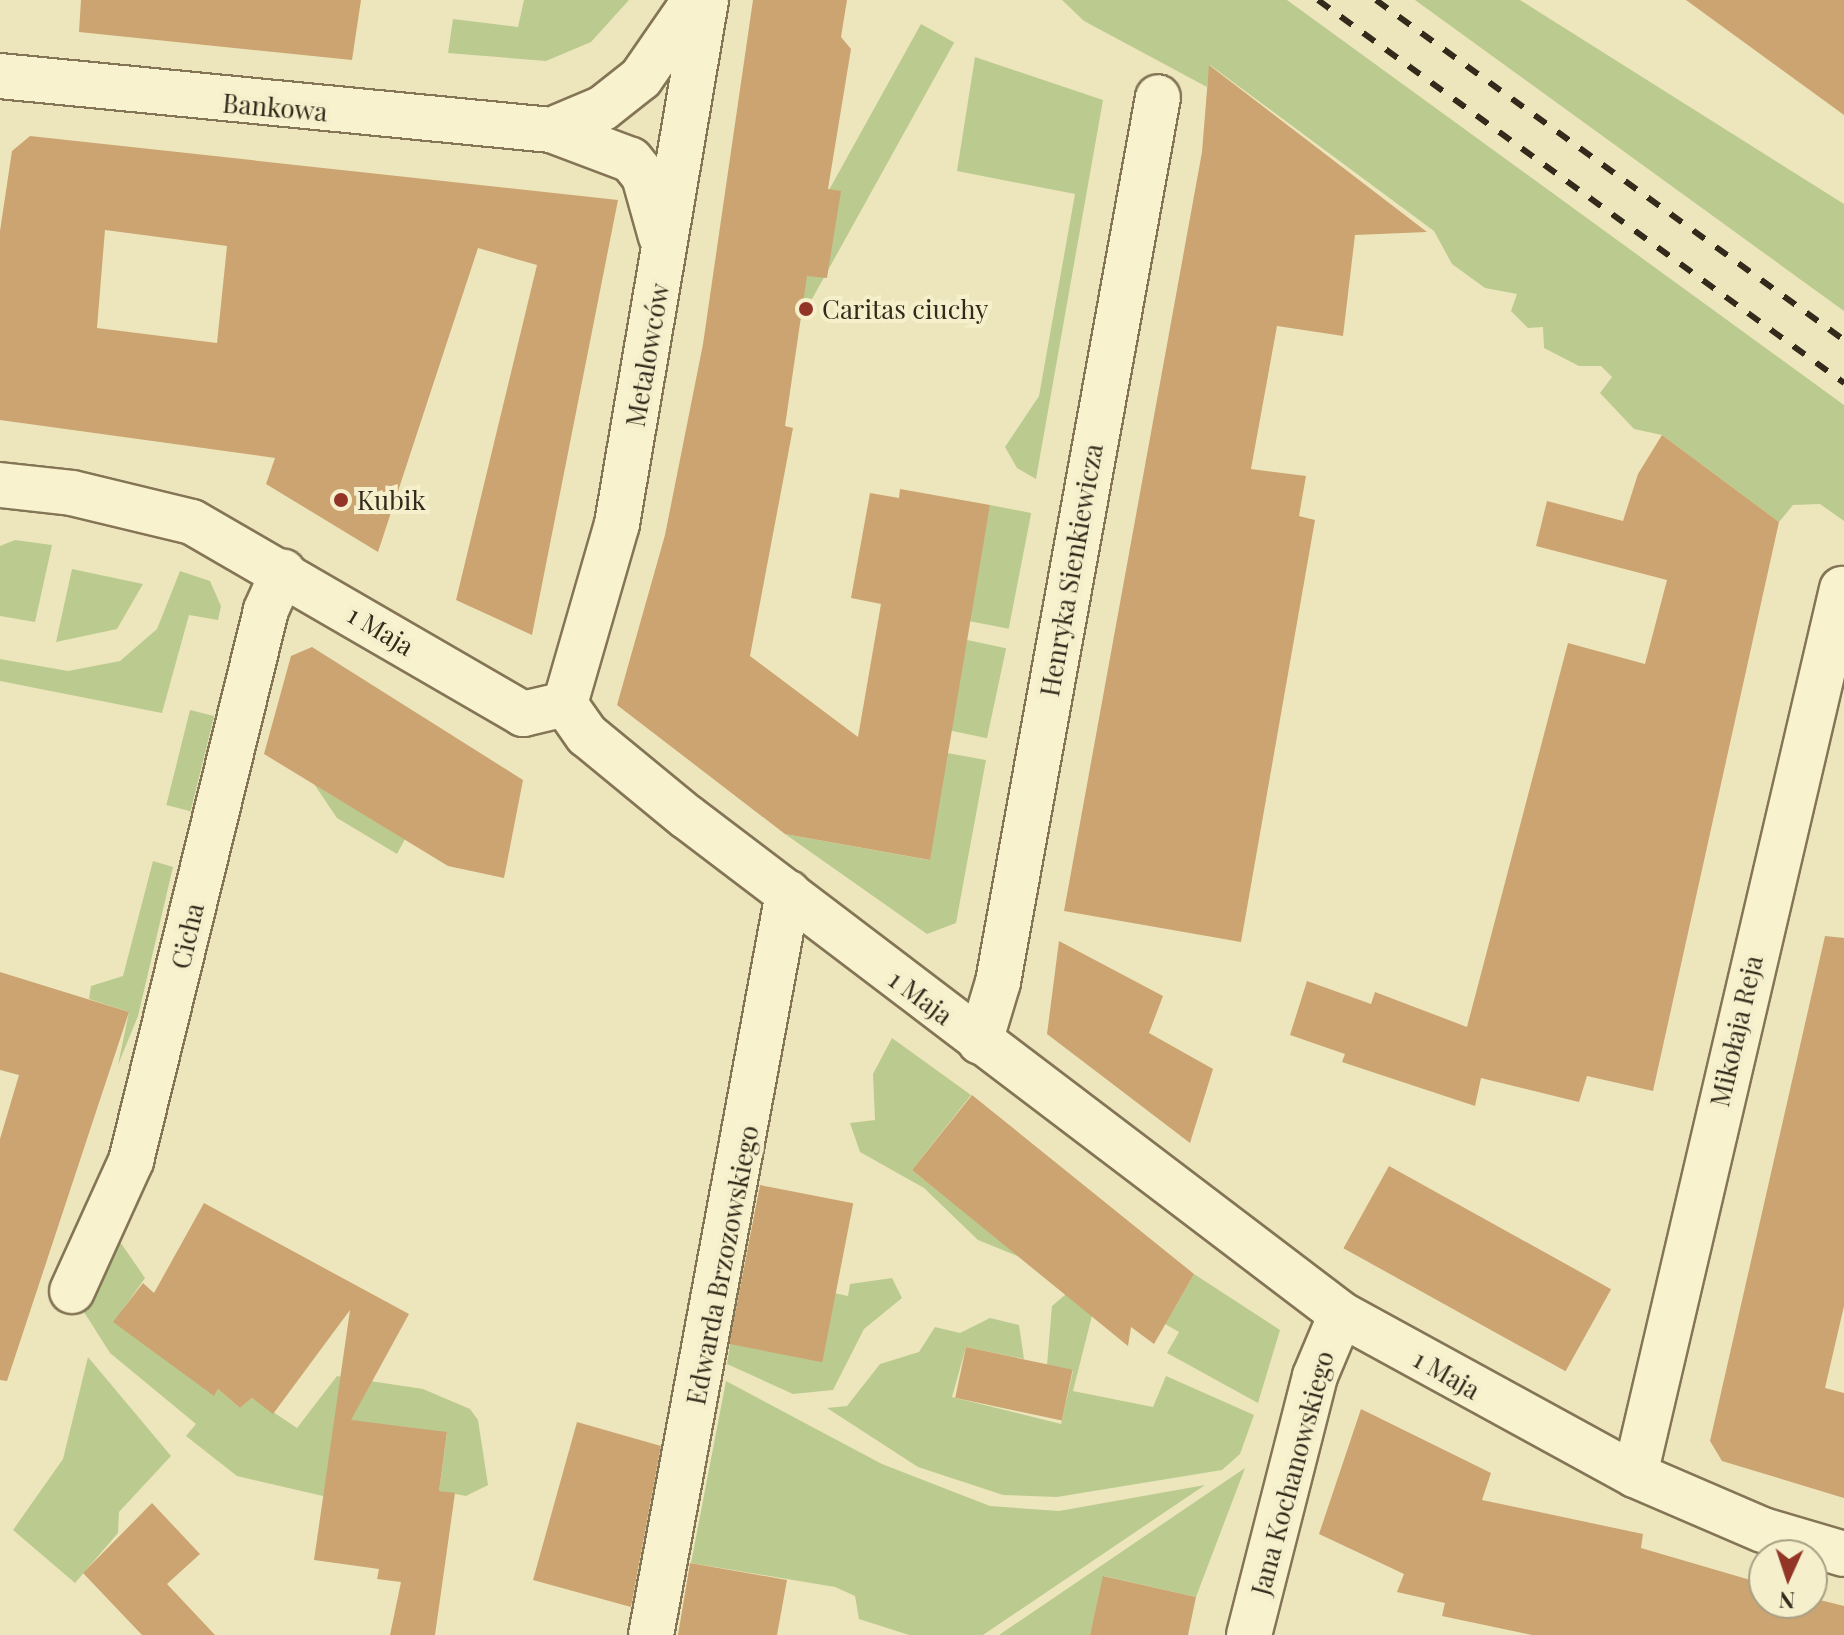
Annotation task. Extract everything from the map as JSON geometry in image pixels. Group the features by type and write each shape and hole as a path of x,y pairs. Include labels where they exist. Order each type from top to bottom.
{"street":[{"path":"551,130 603,108 641,78 695,0"},
{"name":"Metalowców","path":"565,704 617,524 706,0"},
{"name":"Bankowa","path":"0,76 551,130"},
{"name":"Henryka Sienkiewicza","path":"980,1042 998,982 1158,97"},
{"path":"551,130 631,160 653,205 663,263"},
{"name":"1 Maja","path":"0,485 72,493 192,522 283,572 523,714 565,704 587,735 980,1042 1341,1314 1635,1475 1763,1530 1844,1554"},
{"name":"Cicha","path":"72,1291 81,1256 131,1161 266,610 283,572"},
{"name":"Mikołaja Reja","path":"1635,1475 1842,589"},
{"name":"Edwarda Brzozowskiego","path":"651,1635 788,893"},
{"name":"Jana Kochanowskiego","path":"1249,1635 1315,1376 1341,1314"}],"green space":[{"path":"524,0 629,0 591,42 546,61 448,53 453,19 518,27"},
{"path":"1062,0 1287,0 1844,405 1844,521 1820,504 1793,505 1779,522 1662,435 1634,429 1600,393 1612,377 1601,366 1579,366 1544,348 1543,327 1528,328 1511,311 1517,294 1485,288 1452,264 1434,231 1210,65 1207,87 1084,21"},
{"path":"1415,0 1520,0 1844,204 1844,311"},
{"path":"921,24 954,42 765,384 732,365"},
{"path":"975,57 1103,100 1036,479 1017,468 1005,447 1039,396 1075,194 957,171"},
{"path":"990,505 1031,513 1009,629 967,621"},
{"path":"15,540 52,545 35,622 0,616 0,546"},
{"path":"72,569 143,584 117,629 56,642"},
{"path":"180,571 210,581 221,606 218,620 189,615 162,713 0,681 0,659 68,671 120,661 157,629"},
{"path":"967,640 1006,648 987,738 948,730"},
{"path":"190,710 214,716 191,811 166,805"},
{"path":"947,753 986,760 956,923 927,934 785,834 929,860"},
{"path":"314,784 405,839 397,854 337,818"},
{"path":"153,861 173,867 138,1016 118,1065 129,1012 89,999 91,986 123,976"},
{"path":"892,1038 971,1095 912,1170 1022,1258 978,1240 924,1188 860,1152 850,1123 875,1120 873,1074"},
{"path":"116,1236 145,1278 117,1318 214,1395 218,1389 240,1408 252,1398 297,1428 337,1376 423,1389 470,1409 478,1420 488,1485 466,1496 439,1491 447,1433 399,1426 323,1496 237,1476 186,1436 196,1424 110,1353 84,1312 83,1295"},
{"path":"1106,1260 1073,1391 1153,1407 1166,1376 1254,1415 1240,1454 1222,1470 1057,1497 1003,1495 918,1467 827,1408 847,1406 880,1364 919,1352 935,1327 960,1333 990,1318 1019,1325 1024,1359 966,1347 952,1397 1061,1424 1073,1371 1047,1365 1052,1306"},
{"path":"1194,1274 1280,1330 1258,1403 1167,1353 1179,1332 1165,1324"},
{"path":"892,1278 902,1298 864,1329 833,1390 793,1394 727,1364 730,1344 822,1361 834,1293 848,1296 850,1284"},
{"path":"88,1357 171,1456 119,1512 118,1533 75,1583 13,1530 63,1459"},
{"path":"726,1381 882,1464 990,1506 1059,1511 1205,1485 983,1635 909,1635 859,1619 855,1596 835,1587 691,1563"},
{"path":"1245,1468 1196,1597 1104,1576 1090,1635 999,1635"}],"building":[{"path":"81,0 361,0 352,60 79,32"},
{"path":"753,0 847,0 841,37 851,49 828,189 841,191 827,278 807,276 785,426 793,428 750,656 858,737 881,604 851,598 870,493 899,498 900,489 990,505 930,860 785,834 617,705 665,535 703,344"},
{"path":"1686,0 1844,0 1844,115"},
{"path":"1209,65 1427,232 1355,235 1343,336 1277,326 1251,469 1306,476 1299,516 1315,520 1241,942 1064,911 1202,152"},
{"path":"30,136 618,200 532,635 456,600 537,265 478,248 378,552 266,484 275,458 0,420 0,231 12,151","holes":["105,230 227,246 217,343 97,328"]},
{"path":"1662,435 1779,522 1653,1091 1587,1076 1579,1102 1481,1078 1475,1106 1342,1062 1345,1054 1290,1035 1307,981 1371,1004 1375,992 1467,1027 1568,643 1645,664 1667,580 1536,546 1547,501 1623,521 1638,474"},
{"path":"312,647 523,780 504,878 448,866 264,754 291,656"},
{"path":"1825,936 1844,938 1844,1306 1825,1388 1844,1393 1844,1498 1722,1461 1710,1441"},
{"path":"1059,941 1163,996 1149,1033 1213,1069 1190,1143 1047,1034"},
{"path":"0,972 129,1012 7,1381 0,1380 0,1139 19,1075 0,1070"},
{"path":"972,1095 1194,1274 1154,1344 1131,1327 1128,1346 912,1170"},
{"path":"1389,1166 1611,1289 1566,1371 1343,1248"},
{"path":"760,1185 853,1203 822,1362 729,1344"},
{"path":"204,1203 409,1314 351,1420 447,1432 439,1491 455,1493 435,1635 390,1635 401,1582 377,1579 379,1569 314,1560 350,1310 273,1414 252,1398 240,1408 218,1389 214,1396 113,1322 143,1283 154,1293"},
{"path":"966,1347 1073,1370 1062,1421 955,1398"},
{"path":"1361,1409 1491,1473 1482,1500 1643,1534 1641,1548 1748,1579 1748,1619 1828,1619 1828,1602 1844,1606 1844,1635 1532,1635 1442,1616 1445,1603 1397,1592 1404,1574 1319,1534"},
{"path":"577,1422 661,1446 631,1607 533,1580"},
{"path":"152,1503 200,1554 167,1584 215,1635 142,1635 83,1573"},
{"path":"690,1563 787,1580 777,1635 678,1635"},
{"path":"1103,1576 1196,1597 1188,1635 1090,1635"}],"railway":[{"path":"1318,0 1844,383"},
{"path":"1376,0 1844,340"}],"place":[{"name":"Caritas ciuchy","path":"806,309"},
{"name":"Kubik","path":"341,500"}]}
